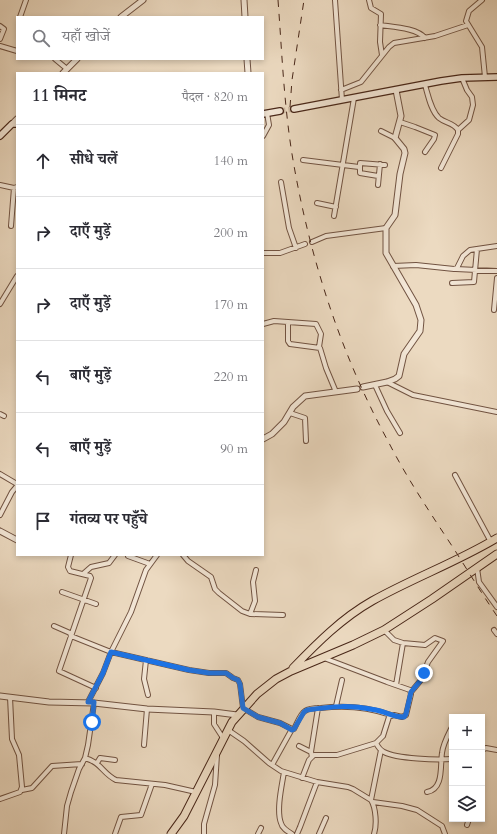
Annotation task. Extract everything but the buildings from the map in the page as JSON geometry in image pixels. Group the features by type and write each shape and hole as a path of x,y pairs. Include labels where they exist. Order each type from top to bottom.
{"highway":[{"path":"291,671 318,642 349,616 372,601 494,540"},
{"path":"171,834 184,816 216,751 237,715 266,687 291,671 353,645 384,630 497,554"}],"main road":[{"path":"294,109 462,78 497,77"},
{"path":"265,114 280,111"},
{"path":"0,136 15,124"}],"street":[{"path":"20,16 26,0"},
{"path":"122,16 135,4 143,0"},
{"path":"244,0 245,16"},
{"path":"335,0 342,100"},
{"path":"369,0 371,8 380,14 380,42 382,55"},
{"path":"482,0 469,11 466,18 468,25 482,47 485,77"},
{"path":"380,25 398,27 419,32 425,38"},
{"path":"341,90 361,82 382,55 394,43 425,38 468,25"},
{"path":"0,26 4,29 0,39"},
{"path":"0,46 16,51"},
{"path":"56,60 67,69"},
{"path":"64,72 76,60"},
{"path":"247,60 248,72"},
{"path":"441,168 458,134 458,130 469,120 473,105 472,97 466,90 462,78"},
{"path":"425,85 435,114 440,119 455,126 458,130"},
{"path":"395,138 401,116 396,90"},
{"path":"334,216 354,98"},
{"path":"264,134 269,125 265,114"},
{"path":"400,122 415,126 435,135 425,152"},
{"path":"363,387 387,382 396,379 399,376 404,354 419,334 421,324 416,305 386,253 386,228 395,215 400,174 405,153 404,149 395,138 380,131"},
{"path":"303,160 359,167"},
{"path":"378,176 360,173 359,167 362,162 385,165"},
{"path":"378,185 380,164"},
{"path":"281,182 289,228 296,248"},
{"path":"0,185 15,188 11,226"},
{"path":"317,203 336,207"},
{"path":"312,242 326,236 386,228"},
{"path":"264,253 280,253 305,244"},
{"path":"456,269 466,253 478,249 497,246"},
{"path":"452,283 474,282 478,249"},
{"path":"393,266 416,264 445,269 497,271"},
{"path":"0,304 2,296 16,277"},
{"path":"494,310 497,278"},
{"path":"264,324 274,321 316,324 321,334 319,347 336,392"},
{"path":"288,322 288,341 290,344 319,347"},
{"path":"387,382 413,395 497,412"},
{"path":"375,385 400,433"},
{"path":"264,439 272,434 284,422 298,401 305,396 357,389"},
{"path":"290,413 305,418 306,441"},
{"path":"0,474 16,484"},
{"path":"455,475 494,540"},
{"path":"0,515 16,486"},
{"path":"0,531 16,539"},
{"path":"71,556 68,569 70,571 90,576 91,578 59,671 96,688"},
{"path":"83,574 91,567 109,563 114,556"},
{"path":"128,556 150,564"},
{"path":"64,834 70,792 86,758 91,730 91,702 111,652 131,612 146,570 156,556"},
{"path":"184,556 188,561 211,577 215,589 242,611 250,614 283,615"},
{"path":"477,568 479,582 497,607"},
{"path":"250,614 255,601 253,582 256,570"},
{"path":"62,592 96,604"},
{"path":"54,626 70,633 71,636 111,652 209,673 226,673 238,680 240,684 243,708 258,717 280,723 292,730"},
{"path":"272,765 292,730 307,710 336,706 357,707 402,717 406,714 411,692 421,680 428,662 443,641 436,638 425,645 403,643 394,640 384,630"},
{"path":"396,685 403,643"},
{"path":"323,658 410,690 411,692"},
{"path":"146,660 144,679 148,694"},
{"path":"336,706 342,680"},
{"path":"0,696 49,702 91,702 147,710 214,712 237,715"},
{"path":"10,697 12,739 19,755 22,790"},
{"path":"312,757 311,752 318,708"},
{"path":"144,744 147,710"},
{"path":"214,712 214,724 223,738"},
{"path":"302,778 309,760 312,757 317,755 337,755 376,743 383,736 391,715"},
{"path":"228,730 244,741 272,765 284,772 317,782 348,787 372,801 416,810 442,826 445,834"},
{"path":"427,792 435,789 439,781 443,748 449,734"},
{"path":"376,743 381,750 392,755 425,760 449,760"},
{"path":"299,746 311,752"},
{"path":"485,748 497,750"},
{"path":"374,834 374,810 372,801 381,750"},
{"path":"204,834 204,824 215,785 217,767 216,751"},
{"path":"86,758 97,762 109,776 116,780 164,785 196,792"},
{"path":"97,762 100,758 115,760"},
{"path":"0,799 22,790 32,788 52,766 82,764"},
{"path":"284,772 279,815 281,823 285,829 292,834"},
{"path":"304,834 297,833 317,782"},
{"path":"115,834 121,817 141,815 152,784"},
{"path":"319,834 326,818"},
{"path":"258,834 261,828"}],"tunnel":[{"path":"280,111 294,109"}],"railway":[{"path":"278,0 285,100 293,160 308,234 329,306 356,376 396,457 497,616"},
{"path":"290,107 292,80 304,0"}],"route":[{"path":"92,722 94,702 88,702 103,673 111,652 189,670 209,673 226,673 238,680 240,684 243,708 258,717 280,723 292,730 307,710 341,705 379,711 404,717 411,692 421,680 424,673"}]}
